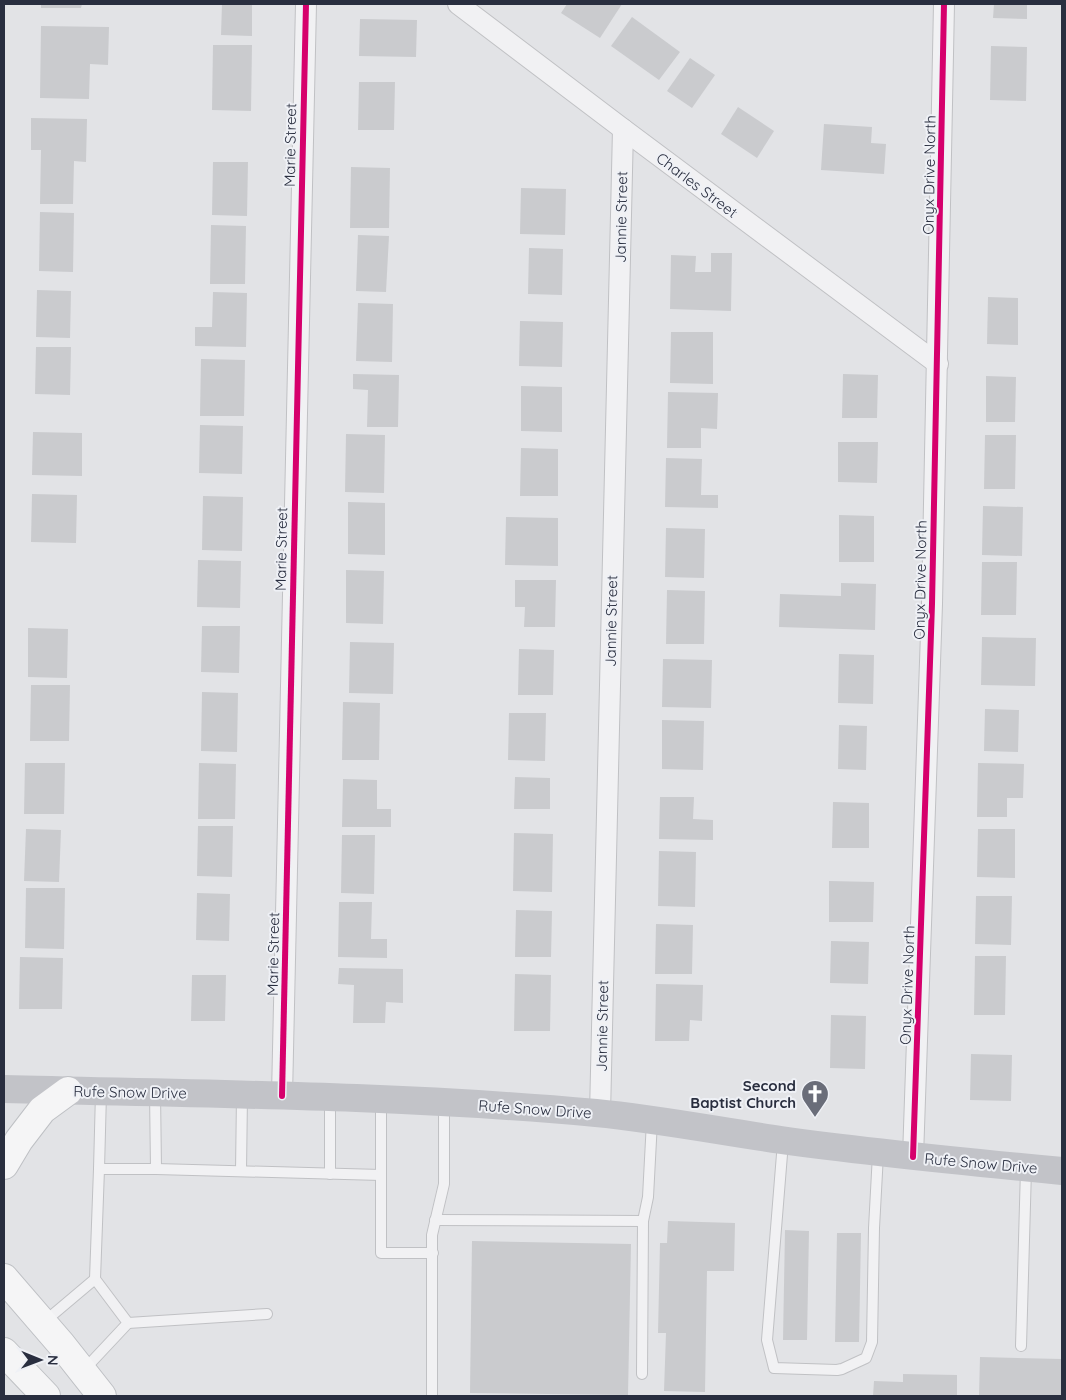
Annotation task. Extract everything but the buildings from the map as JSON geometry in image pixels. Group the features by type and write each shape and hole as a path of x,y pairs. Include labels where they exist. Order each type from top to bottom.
{"main road":[{"name":"Rufe Snow Drive","path":"4,1089 444,1102 600,1114 913,1157 1062,1171"},
{"path":"4,1165 42,1110 68,1091"},
{"path":"4,1278 102,1396"},
{"path":"4,1352 46,1396"}],"street":[{"name":"Marie Street","path":"282,1096 306,4"},
{"name":"Charles Street","path":"458,4 938,364"},
{"name":"Onyx Drive North","path":"913,1157 932,604 944,4"},
{"name":"Jannie Street","path":"600,1114 623,129"}],"lane":[{"path":"101,1091 95,1279 128,1323"},
{"path":"155,1092 156,1169"},
{"path":"241,1171 242,1095"},
{"path":"330,1098 330,1174"},
{"path":"381,1100 381,1253 432,1253"},
{"path":"432,1396 432,1235 444,1184 444,1102"},
{"path":"642,1374 643,1221 648,1197 652,1121"},
{"path":"783,1140 767,1340 774,1368 837,1370 856,1364 866,1358 872,1342 874,1228 878,1152"},
{"path":"1021,1346 1026,1168"},
{"path":"99,1169 241,1171 381,1176"},
{"path":"435,1220 643,1221"},
{"path":"42,1323 95,1279"},
{"path":"82,1372 128,1323 266,1314"}],"cycle path":[{"path":"282,1096 306,4"},
{"path":"913,1157 932,604 944,4"}],"place":[{"name":"Second Baptist Church","path":"815,1118"}]}
